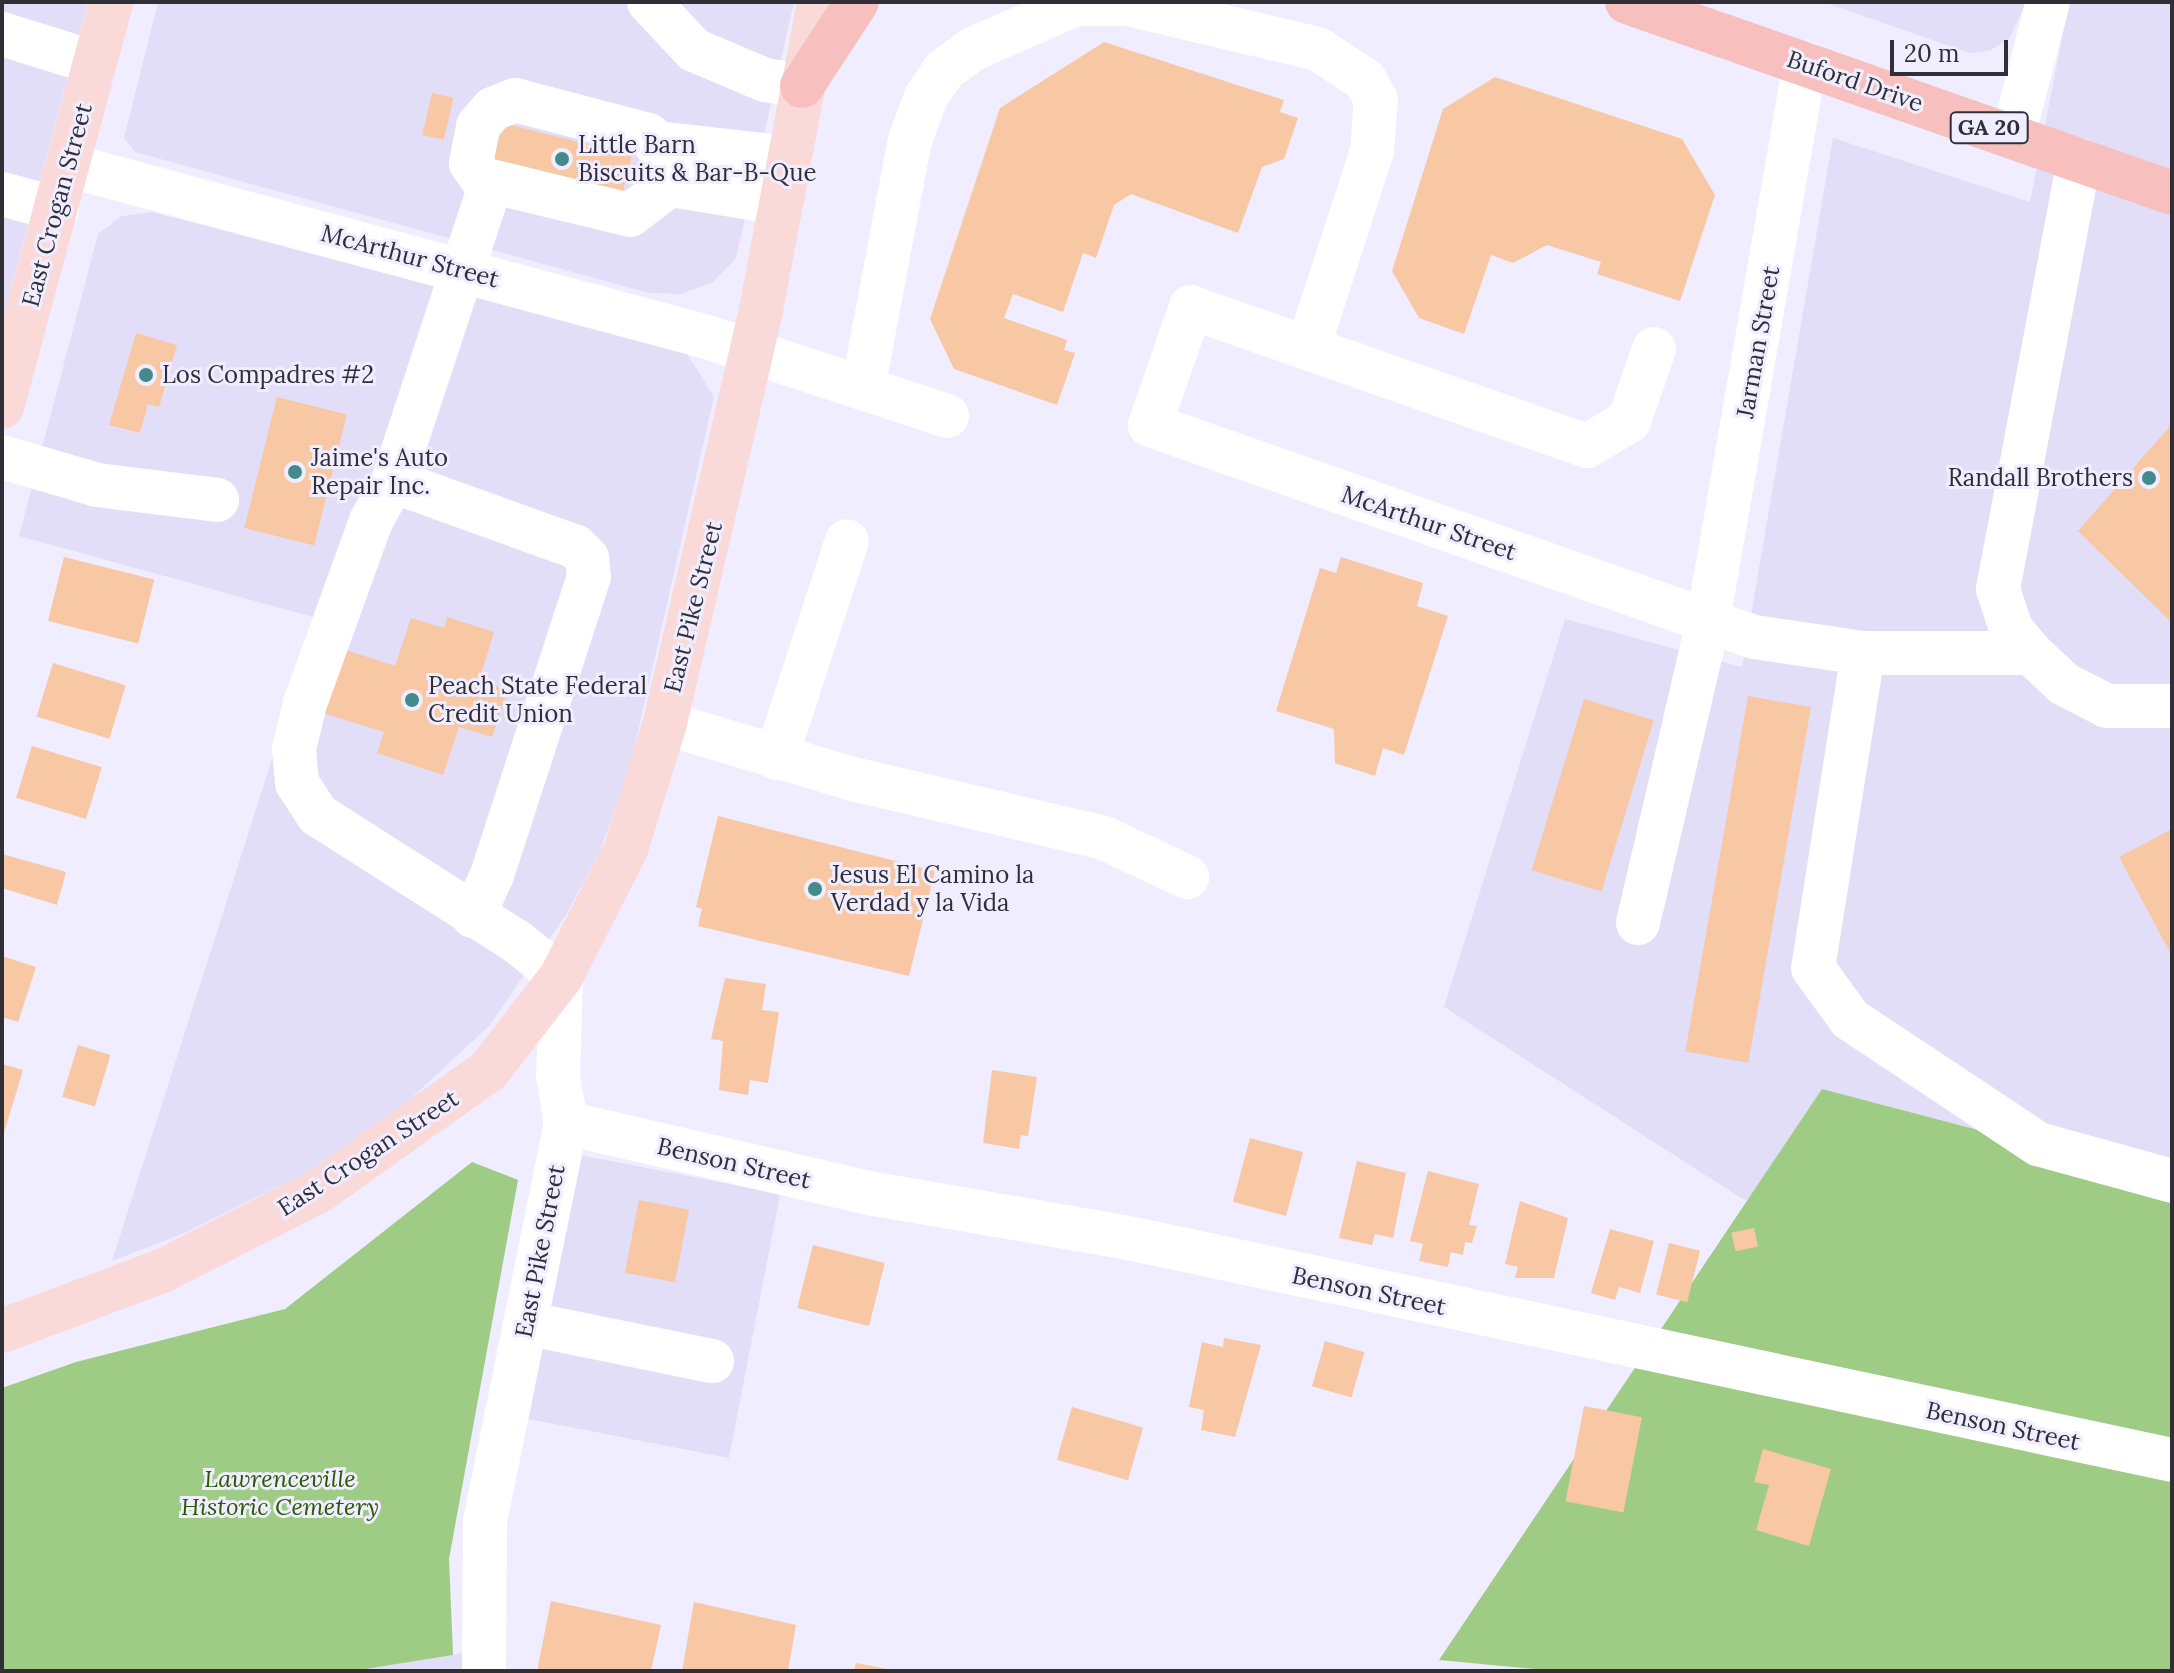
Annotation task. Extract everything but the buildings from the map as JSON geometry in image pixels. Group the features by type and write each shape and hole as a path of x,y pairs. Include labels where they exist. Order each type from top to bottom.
{"highway":[{"path":"802,86 857,2"},
{"name":"Buford Drive","path":"1627,2 2172,193"}],"main road":[{"name":"East Crogan Street","path":"2,407 111,2"},
{"name":"East Pike Street","path":"561,977 626,849 665,723 752,350 819,2"},
{"name":"East Crogan Street","path":"2,1331 162,1271 319,1191 489,1070 561,977"}],"street":[{"path":"649,2 694,50 765,80 802,86"},
{"path":"2013,136 2048,2"},
{"path":"863,388 910,140 926,97 944,70 973,49 1076,4 1128,4 1318,49 1365,80 1376,100 1372,151 1308,348 1587,446 1629,421 1654,349"},
{"path":"2,34 95,63"},
{"name":"Jarman Street","path":"1638,923 1708,621 1805,63"},
{"path":"662,163 656,201 630,215 491,183 471,163 473,137 484,116 506,102 632,130 662,163 781,203"},
{"path":"662,163 790,158"},
{"path":"2079,160 1998,589 2011,629 2064,684 2107,706 2172,706"},
{"name":"McArthur Street","path":"67,165 466,270 752,350 947,416"},
{"path":"491,183 466,270 393,481 371,521 305,703 294,749 297,783 318,815 561,977"},
{"path":"2,194 57,209"},
{"name":"McArthur Street","path":"1308,348 1191,307 1150,425 1754,637 1863,653 2031,653"},
{"path":"2,457 97,485 217,500"},
{"path":"393,481 576,547 587,558 589,577 492,875 473,916"},
{"path":"776,758 847,541"},
{"path":"1863,653 1813,968 1850,1019 2038,1144 2172,1181"},
{"path":"665,723 776,758 1104,838 1187,877"},
{"name":"East Pike Street","path":"484,1671 485,1522 566,1123 558,1076 561,977"},
{"name":"Benson Street","path":"566,1123 869,1193 1124,1237 2172,1460"},
{"path":"525,1323 712,1361"}],"shaded area":[{"path":"2,2 88,2 2,321"},
{"path":"158,2 794,2 736,258 713,282 681,294 649,293 135,152 124,138"},
{"path":"1824,2 2026,2 2010,38 1991,50 1969,53"},
{"path":"2069,2 2172,2 2172,1353 1741,1198 1444,1007 1565,619 1742,667 1833,138 2030,202"},
{"path":"152,212 686,352 714,397 629,771 600,851 566,915 489,1026 394,1114 302,1175 182,1234 112,1261 317,618 19,536 98,234 122,216"},
{"path":"580,1155 780,1194 729,1458 529,1419"},
{"path":"466,1652 469,1671 353,1671 453,1655"}],"green space":[{"path":"1822,1089 2172,1181 2172,1671 1555,1671 1439,1660"},
{"name":"Lawrenceville Historic Cemetery","path":"472,1162 518,1180 449,1559 453,1655 353,1671 2,1671 2,1388 76,1362 285,1309"}],"place":[{"name":"Little Barn Biscuits & Bar-B-Que","path":"562,159"},
{"name":"Los Compadres #2","path":"146,375"},
{"name":"Jaime's Auto Repair Inc.","path":"295,472"},
{"name":"Randall Brothers","path":"2149,478"},
{"name":"Peach State Federal Credit Union","path":"412,700"},
{"name":"Jesus El Camino la Verdad y la Vida","path":"815,889"}]}
